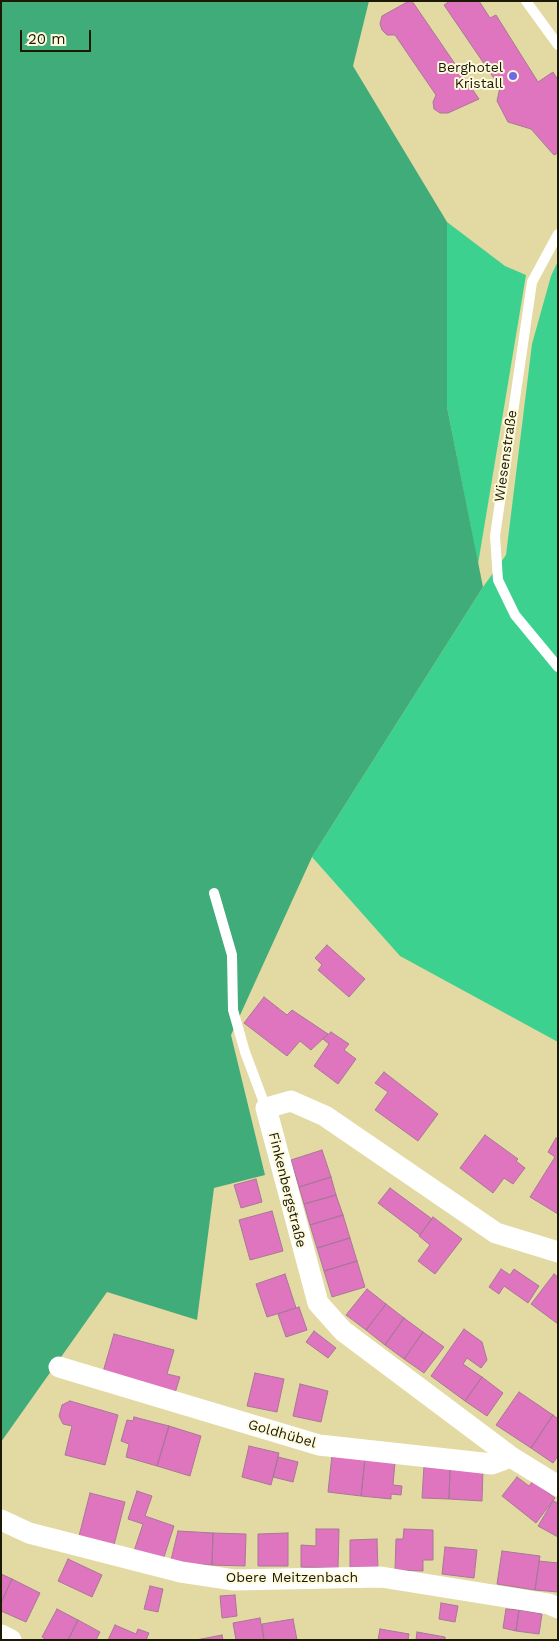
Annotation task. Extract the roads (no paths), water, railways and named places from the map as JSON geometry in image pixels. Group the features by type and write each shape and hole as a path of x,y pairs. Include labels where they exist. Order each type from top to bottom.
{"street":[{"path":"266,1108 291,1101 325,1116 496,1233 558,1252"},
{"name":"Finkenbergstraße","path":"266,1108 318,1303 343,1330 510,1457 558,1486"},
{"name":"Goldhübel","path":"59,1367 319,1445 492,1464 510,1457"},
{"name":"Obere Meitzenbach","path":"1,1520 29,1533 181,1572 234,1580 381,1577 539,1603 558,1608"},
{"path":"1,1635 11,1640"}],"lane":[{"path":"526,1 558,45"},
{"name":"Wiesenstraße","path":"558,234 532,282 495,536 498,580 514,615 558,668"},
{"path":"214,893 232,956 233,1010 245,1052 266,1108"}],"place":[{"name":"Berghotel Kristall","path":"513,76"}]}
